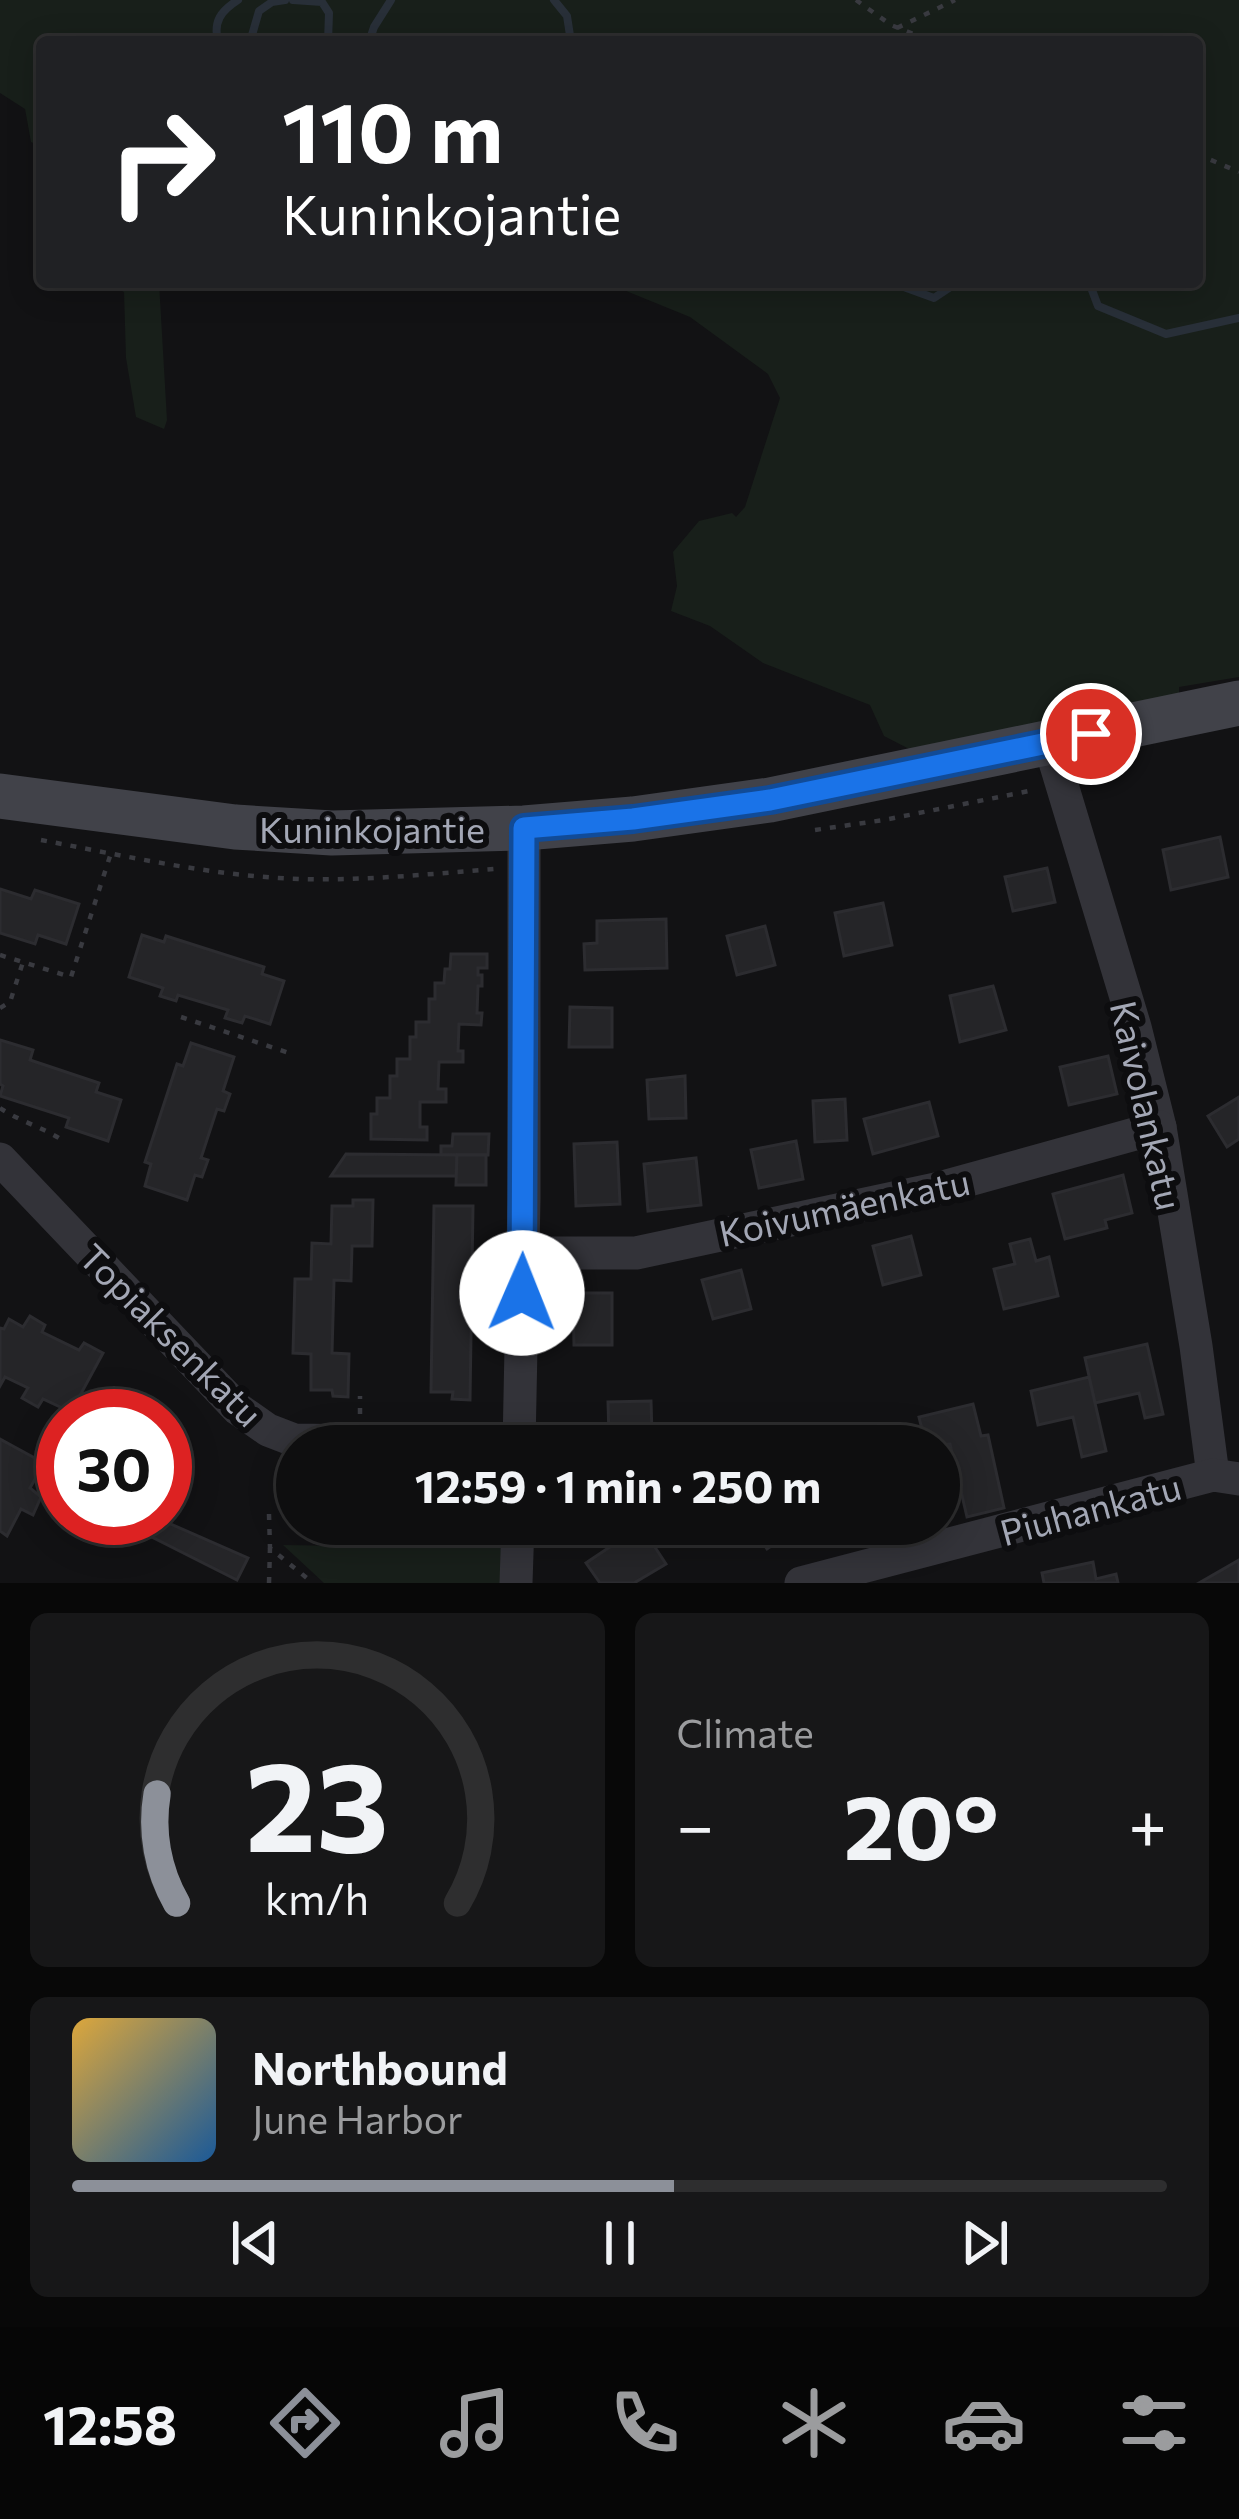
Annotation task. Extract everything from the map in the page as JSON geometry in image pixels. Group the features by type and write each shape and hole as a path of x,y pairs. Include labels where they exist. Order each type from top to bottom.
{"main road":[{"name":"Kuninkojantie","path":"0,796 254,828 332,833 524,828 770,800 1239,703"}],"street":[{"name":"Kaivolankatu","path":"1049,742 1135,1027 1160,1127 1196,1346 1226,1477"},
{"path":"519,1425 524,828"},
{"name":"Koivumäenkatu","path":"523,1253 636,1253 936,1189 1160,1127"},
{"name":"Topiaksenkatu","path":"0,1159 238,1408 276,1433"},
{"name":"Piuhankatu","path":"801,1583 1226,1477"},
{"path":"516,1583 517,1545"}],"path":[{"path":"856,0 918,36"},
{"path":"898,28 955,0"},
{"path":"1203,157 1239,172"},
{"path":"0,955 71,976 110,853"},
{"path":"0,1008 10,1002 23,962"},
{"path":"181,1016 289,1053"},
{"path":"1,1110 62,1140"},
{"path":"268,1514 269,1583"},
{"path":"270,1548 313,1583"}],"shaded area":[{"path":"0,0 1239,0 1239,677 1179,687 1179,695 917,753 884,736 870,705 763,663 710,626 671,611 677,586 673,552 699,521 732,513 736,517 745,507 780,398 768,374 690,317 619,288 1203,288 1203,36 36,36 36,144 31,142 25,109 0,93"},
{"path":"159,288 164,429 136,417 122,291"},
{"path":"283,1545 503,1545 502,1583 324,1583"}],"building":[{"path":"1220,837 1228,877 1171,890 1163,850"},
{"path":"1047,868 1055,902 1013,911 1005,877"},
{"path":"0,889 31,899 35,890 79,904 66,944 38,935 35,944 0,933"},
{"path":"883,903 892,945 844,956 835,913"},
{"path":"666,919 667,968 585,970 584,944 597,943 597,921"},
{"path":"765,926 775,965 737,975 727,936"},
{"path":"142,935 164,942 166,936 264,967 262,974 284,981 270,1024 245,1016 242,1023 225,1018 228,1010 178,995 176,1001 160,996 163,988 129,977"},
{"path":"451,954 487,954 487,968 478,968 482,975 477,1013 482,1013 481,1025 459,1024 458,1051 463,1051 463,1062 439,1062 438,1089 446,1089 446,1102 420,1102 420,1127 427,1127 427,1140 371,1139 371,1114 377,1114 377,1098 390,1098 390,1076 397,1076 397,1059 410,1059 410,1037 416,1037 416,1022 429,1022 429,999 435,999 435,983 444,983"},
{"path":"993,986 1006,1030 960,1042 950,996"},
{"path":"570,1007 612,1008 612,1047 569,1047"},
{"path":"0,1040 33,1050 30,1060 99,1083 96,1092 121,1100 108,1141 66,1127 69,1118 0,1096"},
{"path":"191,1043 234,1057 223,1091 230,1094 224,1111 217,1109 201,1158 208,1160 202,1177 195,1175 187,1200 145,1186 151,1164 145,1162 177,1064 183,1066"},
{"path":"1108,1056 1117,1094 1069,1105 1060,1067"},
{"path":"685,1076 686,1118 649,1119 647,1080"},
{"path":"1239,1097 1239,1139 1227,1147 1208,1116"},
{"path":"845,1099 847,1140 815,1142 813,1101"},
{"path":"929,1102 938,1136 873,1154 864,1119"},
{"path":"453,1134 489,1134 488,1155 441,1155 441,1146 452,1146"},
{"path":"796,1141 803,1179 759,1188 751,1150"},
{"path":"617,1142 620,1204 576,1206 574,1144"},
{"path":"346,1154 457,1155 456,1176 331,1176"},
{"path":"457,1155 486,1155 486,1185 456,1185"},
{"path":"696,1158 701,1205 648,1211 644,1164"},
{"path":"1123,1175 1132,1213 1105,1220 1107,1228 1065,1239 1053,1194"},
{"path":"353,1200 373,1200 372,1246 352,1246 351,1281 334,1280 332,1353 349,1354 348,1397 333,1396 332,1390 311,1390 311,1354 293,1353 295,1279 311,1279 312,1243 331,1244 332,1206 353,1206"},
{"path":"434,1206 473,1206 470,1400 452,1399 453,1392 431,1392"},
{"path":"911,1236 921,1275 883,1285 873,1246"},
{"path":"1030,1239 1036,1261 1049,1257 1058,1296 1004,1309 994,1269 1015,1264 1010,1244"},
{"path":"741,1270 751,1309 713,1319 702,1280"},
{"path":"573,1293 612,1293 612,1345 574,1345"},
{"path":"30,1316 45,1325 42,1332 79,1350 84,1343 103,1353 83,1389 36,1389 36,1406 22,1398 28,1388 5,1377 0,1386 0,1328 9,1319 23,1327"},
{"path":"1147,1344 1163,1414 1145,1418 1139,1393 1095,1403 1085,1358"},
{"path":"1089,1377 1106,1451 1082,1457 1073,1417 1038,1425 1031,1391"},
{"path":"651,1401 652,1425 609,1425 608,1402"},
{"path":"973,1404 981,1436 988,1435 1004,1508 967,1517 960,1487 960,1425 921,1425 919,1417"},
{"path":"0,1439 36,1459 36,1477 30,1488 36,1493 36,1508 33,1515 21,1509 7,1536 0,1531"},
{"path":"192,1533 248,1558 237,1580 168,1545 192,1545"},
{"path":"613,1545 654,1545 666,1564 634,1583 600,1583 586,1563"},
{"path":"1239,1560 1239,1583 1199,1583"},
{"path":"1093,1562 1096,1579 1116,1574 1118,1583 1044,1583 1042,1573"}],"waterway":[{"path":"218,36 220,17 238,0"},
{"path":"252,36 259,11 285,0"},
{"path":"293,0 322,2 329,13 328,36"},
{"path":"371,36 391,0"},
{"path":"554,0 567,16 570,36"},
{"path":"906,288 934,298 949,288"},
{"path":"1091,288 1098,306 1166,334 1239,318"}],"route":[{"path":"522,1293 524,828 770,800 1091,734"}]}
